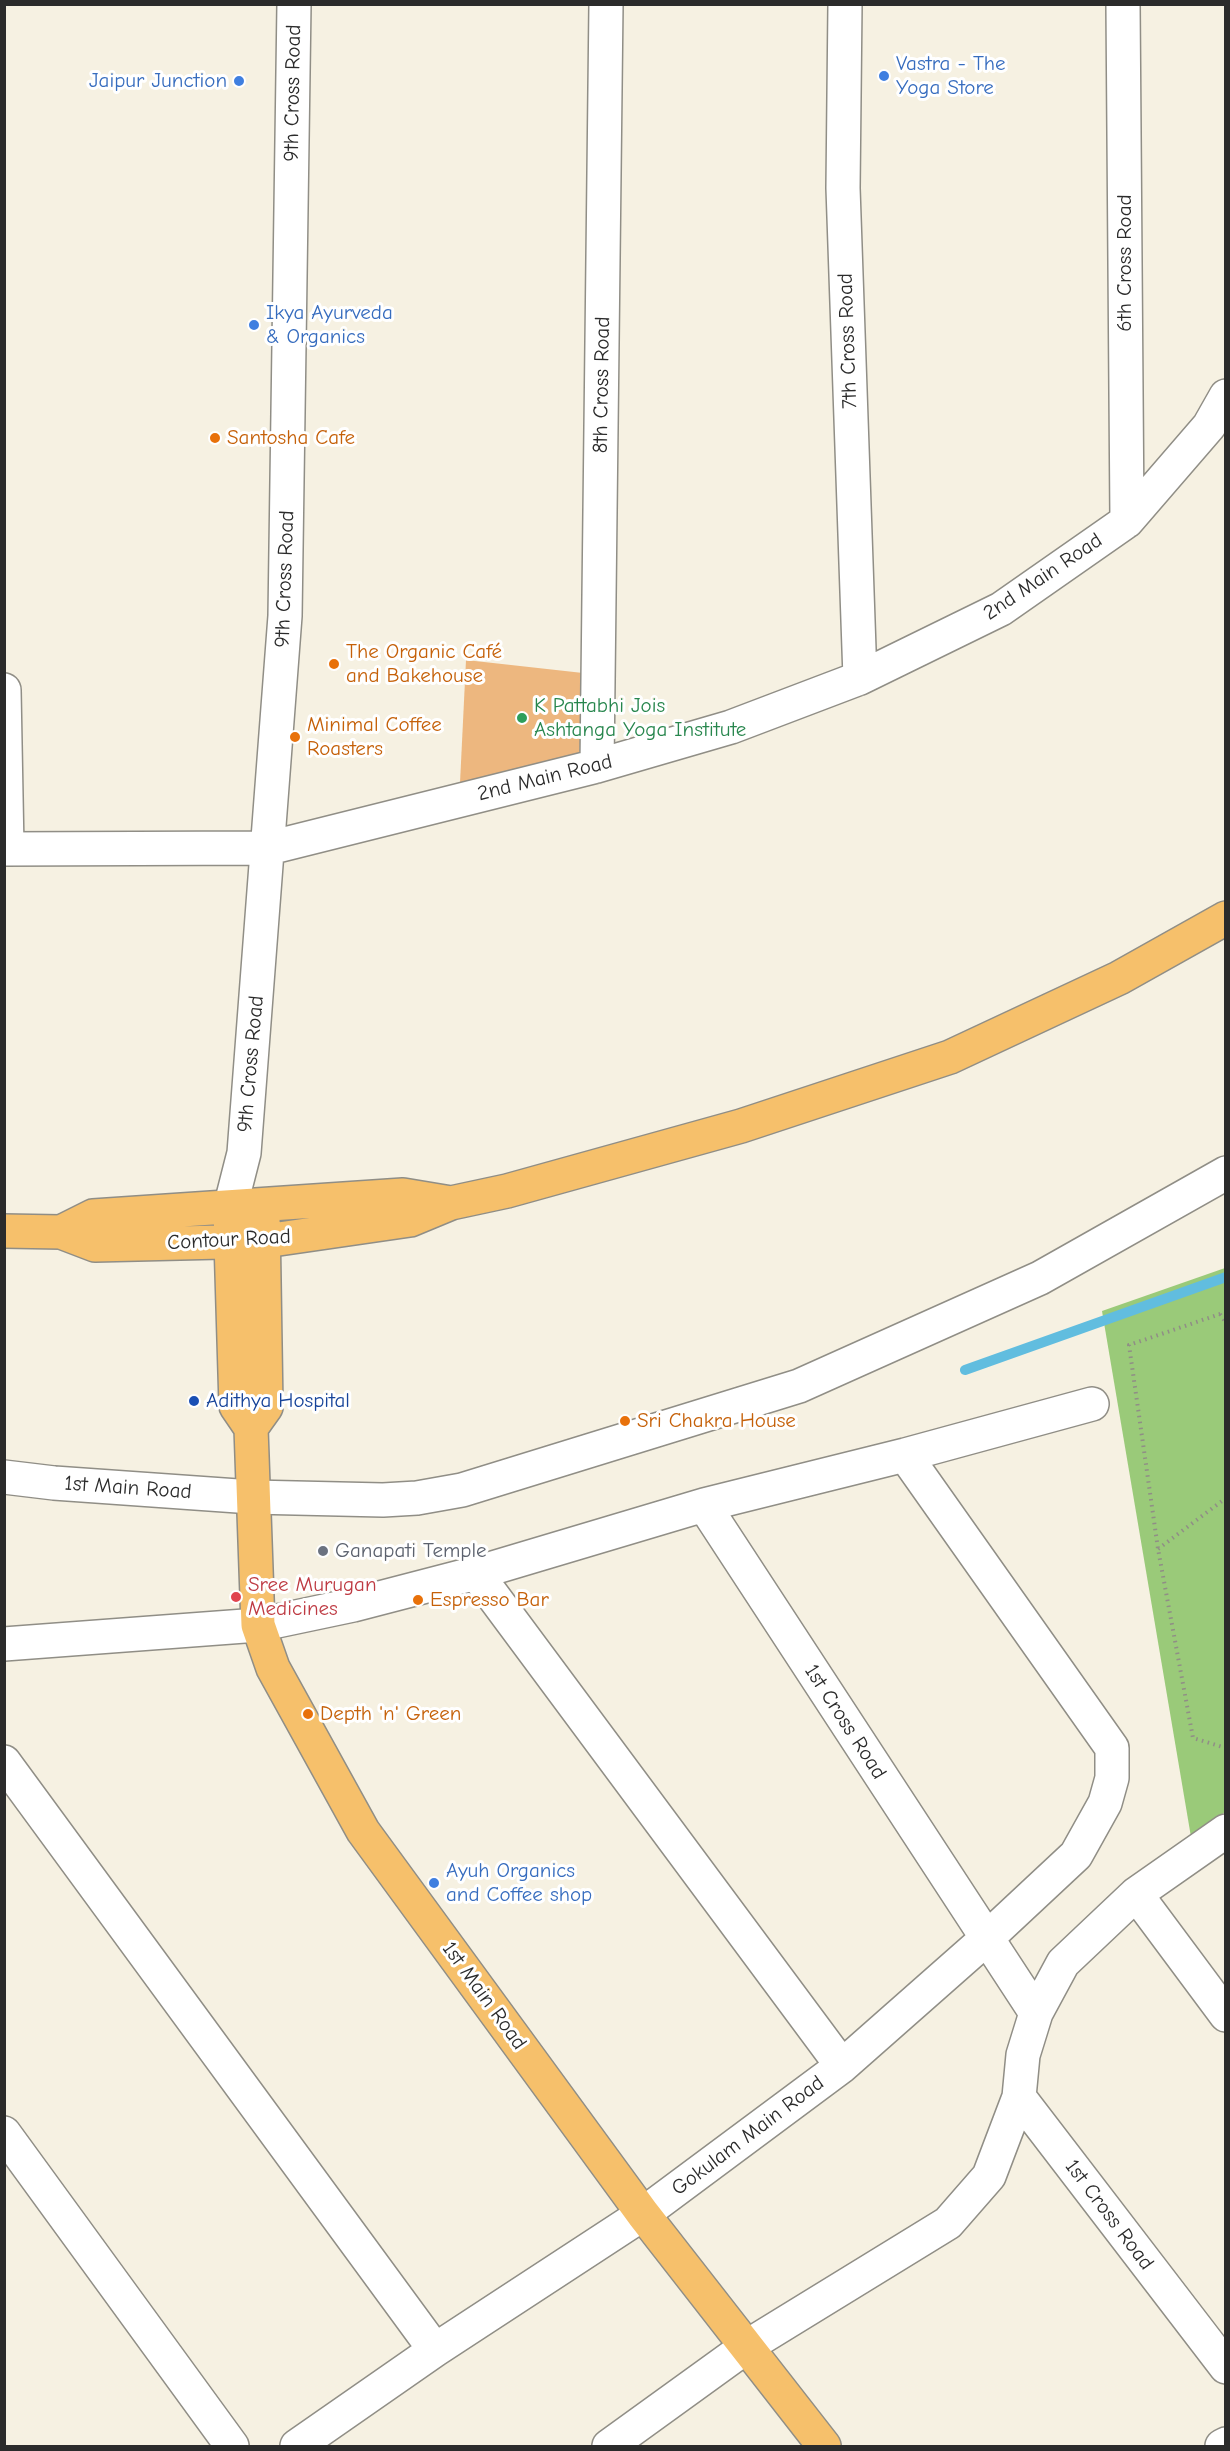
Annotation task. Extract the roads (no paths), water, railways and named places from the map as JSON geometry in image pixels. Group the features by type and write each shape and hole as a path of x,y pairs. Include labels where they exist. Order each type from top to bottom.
{"main road":[{"path":"61,1232 93,1216 403,1196 451,1203 507,1191 741,1126 950,1057 1119,978 1226,918"},
{"name":"Contour Road","path":"4,1231 61,1232 95,1245 265,1241 410,1220 451,1203"},
{"path":"251,1428 266,1407 265,1241 262,1206"},
{"name":"1st Main Road","path":"230,1208 236,1406 251,1428 258,1625 273,1668 363,1831 643,2214 824,2446"}],"street":[{"name":"9th Cross Road","path":"244,1153 285,616 294,4"},
{"name":"8th Cross Road","path":"597,766 606,4"},
{"name":"7th Cross Road","path":"845,4 843,188 860,678"},
{"name":"6th Cross Road","path":"1123,4 1126,521"},
{"name":"2nd Main Road","path":"6,849 269,848 597,766 731,727 860,678 1001,609 1126,521 1209,426 1226,396"},
{"path":"4,690 6,849"},
{"path":"244,1153 262,1206"},
{"path":"230,1208 244,1153"},
{"path":"252,1497 384,1500 417,1498 462,1490 799,1386 1040,1278 1226,1173"},
{"path":"4,1644 258,1625 353,1605 476,1573 704,1505 905,1455 1092,1404"},
{"name":"Gokulam Main Road","path":"297,2446 435,2350 643,2214 842,2066 991,1946 1076,1855 1105,1803 1112,1778 1112,1748 905,1455"},
{"name":"1st Main Road","path":"4,1477 54,1484 252,1497"},
{"name":"1st Cross Road","path":"704,1505 1036,2013"},
{"path":"476,1573 842,2066"},
{"path":"4,1762 435,2350"},
{"path":"609,2446 746,2347 948,2223 988,2176 1019,2097 1023,2055 1036,2013 1063,1963 1136,1894 1226,1831"},
{"path":"1136,1894 1226,2015"},
{"name":"1st Cross Road","path":"1019,2097 1226,2367"},
{"path":"4,2133 232,2446"}],"waterway":[{"path":"965,1370 1226,1277"}],"place":[{"name":"Vastra - The Yoga Store","path":"884,76"},
{"name":"Jaipur Junction","path":"239,81"},
{"name":"Ikya Ayurveda & Organics","path":"254,325"},
{"name":"Santosha Cafe","path":"215,438"},
{"name":"The Organic Café and Bakehouse","path":"334,664"},
{"name":"K Pattabhi Jois Ashtanga Yoga Institute","path":"522,718"},
{"name":"Minimal Coffee Roasters","path":"295,737"},
{"name":"Adithya Hospital","path":"194,1401"},
{"name":"Sri Chakra House","path":"625,1421"},
{"name":"Ganapati Temple","path":"323,1551"},
{"name":"Sree Murugan Medicines","path":"236,1597"},
{"name":"Espresso Bar","path":"418,1600"},
{"name":"Depth 'n' Green","path":"308,1714"},
{"name":"Ayuh Organics and Coffee shop","path":"434,1883"}]}
